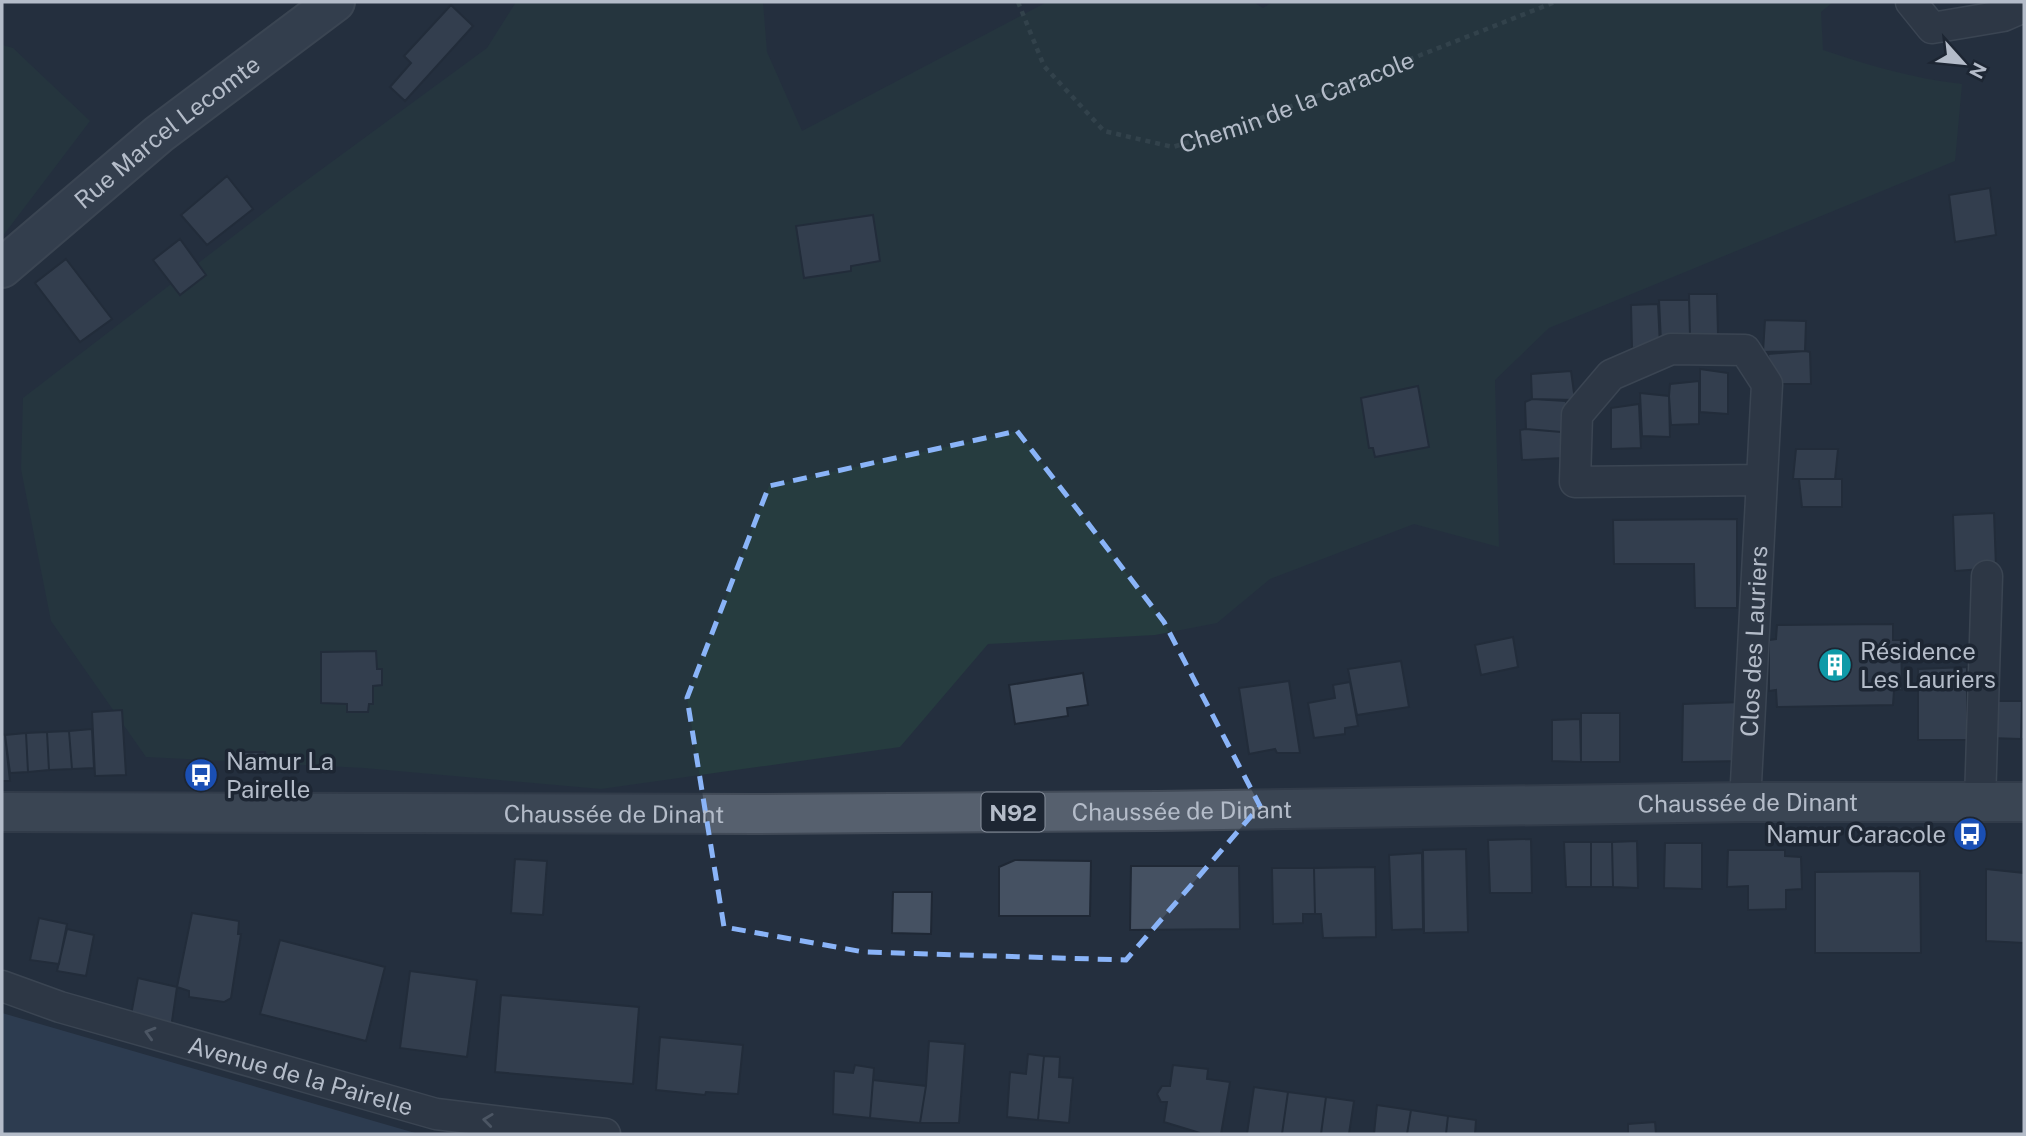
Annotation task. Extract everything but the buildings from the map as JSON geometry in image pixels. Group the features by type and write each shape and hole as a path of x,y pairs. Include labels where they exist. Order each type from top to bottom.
{"main road":[{"name":"Chaussée de Dinant","path":"2,812 759,814 1745,802 2024,802"}],"street":[{"name":"Rue Marcel Lecomte","path":"2,268 159,134 335,2"},
{"path":"1911,2 1932,28 2003,16 2024,7"},
{"name":"Clos des Lauriers","path":"1745,802 1762,480 1767,384 1745,350 1671,349 1611,375 1577,415 1575,482 1762,480"},
{"path":"1980,802 1987,576"},
{"name":"Avenue de la Pairelle","path":"2,986 60,1007 436,1114 605,1134"}],"path":[{"name":"Chemin de la Caracole","path":"1018,2 1044,66 1104,131 1173,147 1246,124 1555,2"}],"highlighted area":[{"path":"1017,431 1164,622 1260,806 1126,960 864,952 724,927 687,698 769,486"}],"green space":[{"path":"516,2 763,2 767,52 802,131 1047,2 1253,2 1263,8 1273,2 1833,2 1821,12 1823,50 1891,71 1962,84 1955,161 1549,328 1495,380 1499,547 1414,524 1270,579 1217,623 1155,635 988,644 900,747 601,789 364,768 146,757 51,621 21,469 23,398 288,194 487,48"},
{"path":"2,45 13,48 90,121 2,237"}],"water":[{"path":"2,1013 415,1133 428,1134 2,1134"}],"place":[{"name":"Résidence Les Lauriers","path":"1835,665"},
{"name":"Namur La Pairelle","path":"201,775"},
{"name":"Namur Caracole","path":"1970,834"}]}
